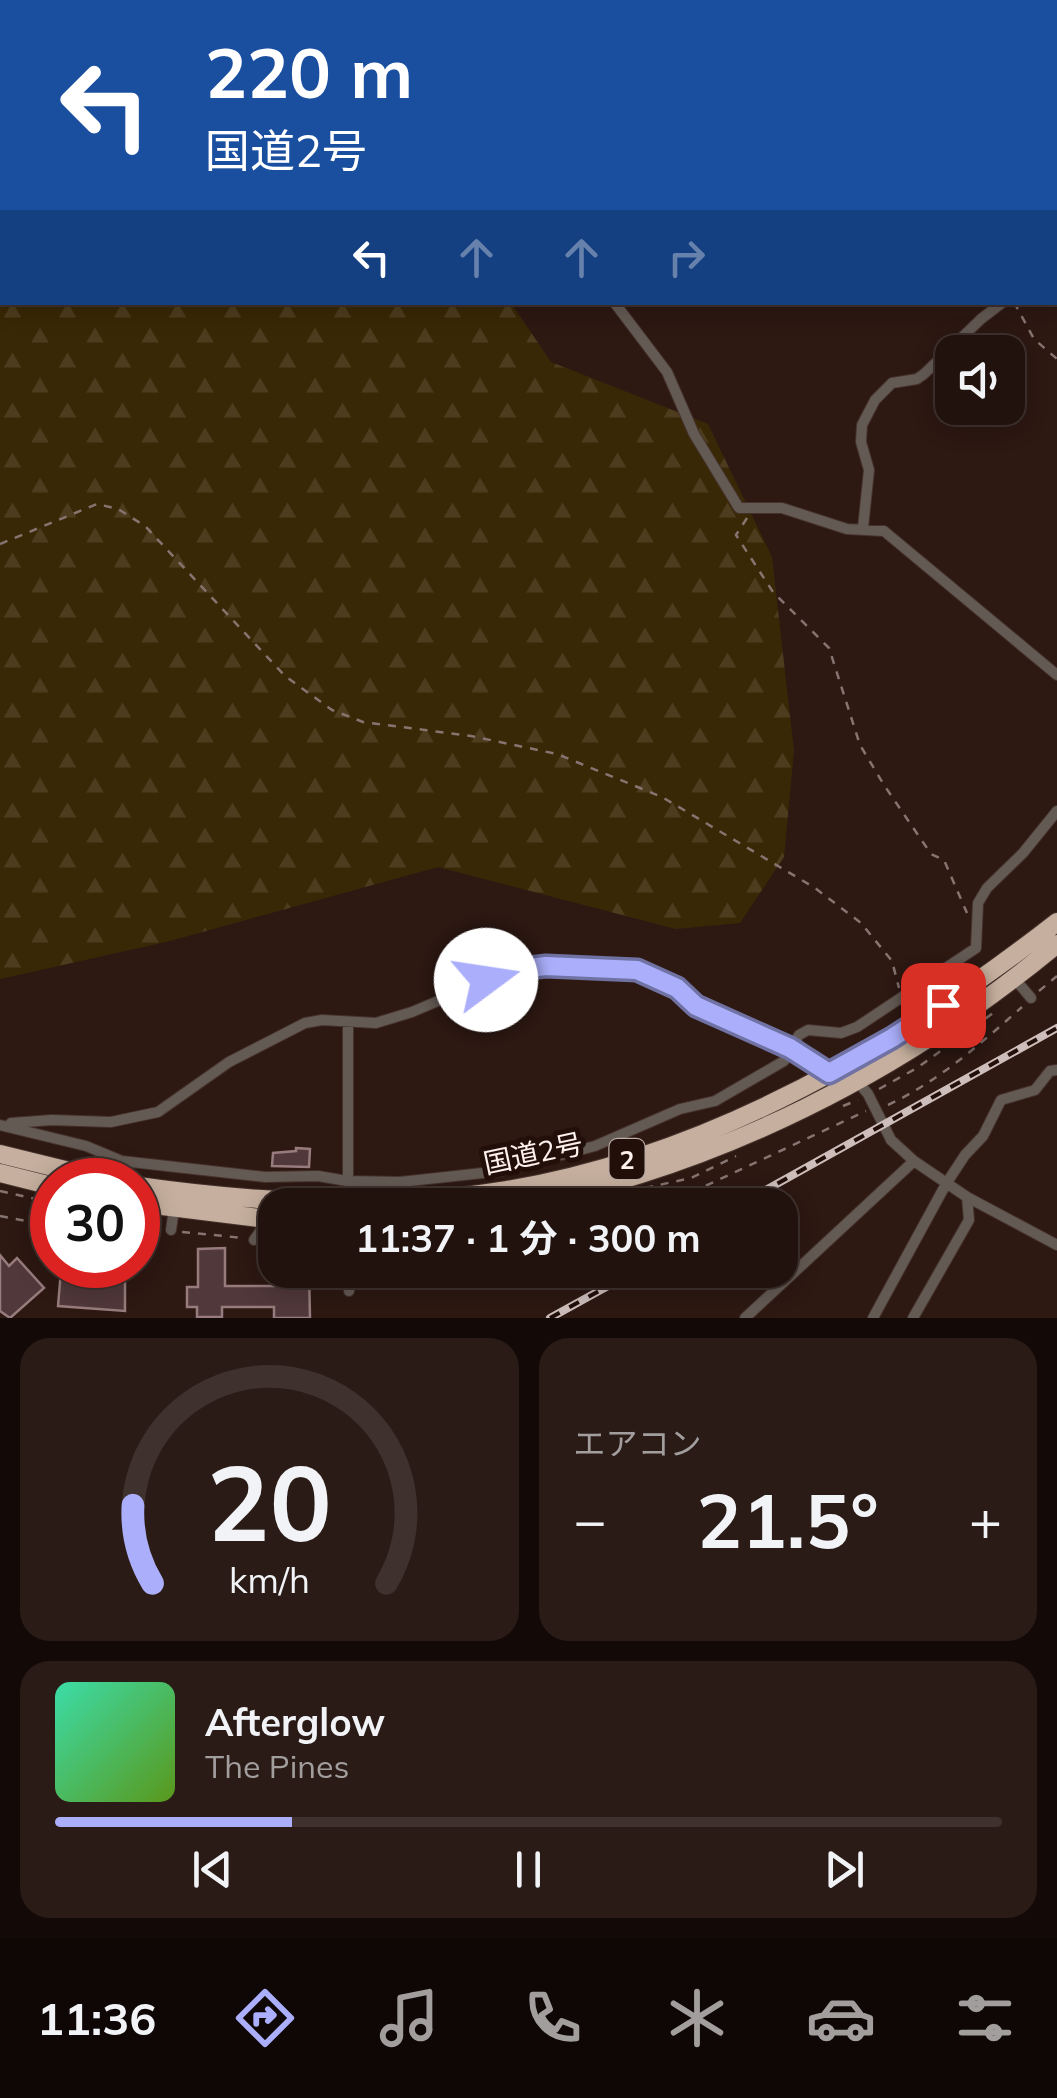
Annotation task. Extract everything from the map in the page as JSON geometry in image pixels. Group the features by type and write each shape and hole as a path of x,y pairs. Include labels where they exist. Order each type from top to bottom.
{"highway":[{"name":"国道2号","path":"515,1188 583,1173 679,1142 829,1073 892,1038 979,981 1057,922"},
{"name":"国道2号","path":"585,1188 635,1175 787,1118 857,1081 1014,978 1054,959"},
{"path":"0,1154 30,1161"},
{"path":"0,1173 30,1184"},
{"name":"国道2号","path":"160,1188 258,1198"},
{"path":"160,1207 258,1219"}],"street":[{"path":"616,305 667,372 694,434 739,508 782,508 847,528 884,530 1057,675"},
{"path":"863,528 870,470 861,442 864,415 892,383 924,374 999,305"},
{"path":"0,1124 86,1146 122,1161 265,1177 318,1176 347,1181 400,1182 501,1171 595,1146 680,1110 715,1101 784,1061 799,1036 808,1030 841,1033 858,1027 976,948 978,903 1057,811"},
{"path":"0,1124 52,1120 111,1122 158,1112 228,1062 305,1023 376,1023 512,970 618,967 664,981 696,1006 790,1048 829,1073 857,1081 890,1140 914,1160 967,1197 1057,1245"},
{"path":"1014,978 1031,998"},
{"path":"347,1188 348,1022"},
{"path":"873,1318 946,1184 983,1136 1001,1100 1036,1090 1050,1072 1057,1070"},
{"path":"746,1318 914,1160"},
{"path":"311,1188 318,1176"},
{"path":"913,1318 969,1220 967,1197"},
{"path":"172,1230 174,1209"},
{"path":"254,1240 258,1235"},
{"path":"349,1288 349,1292"}],"path":[{"path":"1016,305 1034,339 1057,358"},
{"path":"0,544 97,504 118,509 145,526 285,676 332,710 363,722 471,736 557,754 662,797 815,888 861,923 892,961 902,1000"},
{"path":"752,510 736,535 773,592 828,648 860,744 931,854 944,860 963,908 976,919"},
{"path":"701,1188 862,1111 915,1092 1031,998 1054,959"},
{"path":"0,1192 30,1191"},
{"path":"0,1216 30,1222"},
{"path":"172,1230 254,1240"}],"green space":[{"path":"0,305 512,305 551,362 708,424 772,557 794,751 784,857 740,923 676,929 438,867 170,941 0,979"}],"building":[{"path":"310,1149 309,1167 272,1166 273,1153"},
{"path":"225,1248 225,1286 309,1288 310,1318 274,1318 274,1307 222,1307 222,1317 197,1317 197,1307 187,1307 187,1287 198,1287 198,1249"},
{"path":"0,1255 9,1266 17,1258 30,1272 30,1288 44,1288 10,1318 0,1311"},
{"path":"60,1288 125,1288 125,1311 58,1306"}],"railway":[{"path":"770,1188 1057,1028"},
{"path":"550,1318 604,1288"}],"route":[{"path":"486,980 512,970 546,966 637,970 677,988 696,1006 763,1034 829,1073 943,1005"}]}
